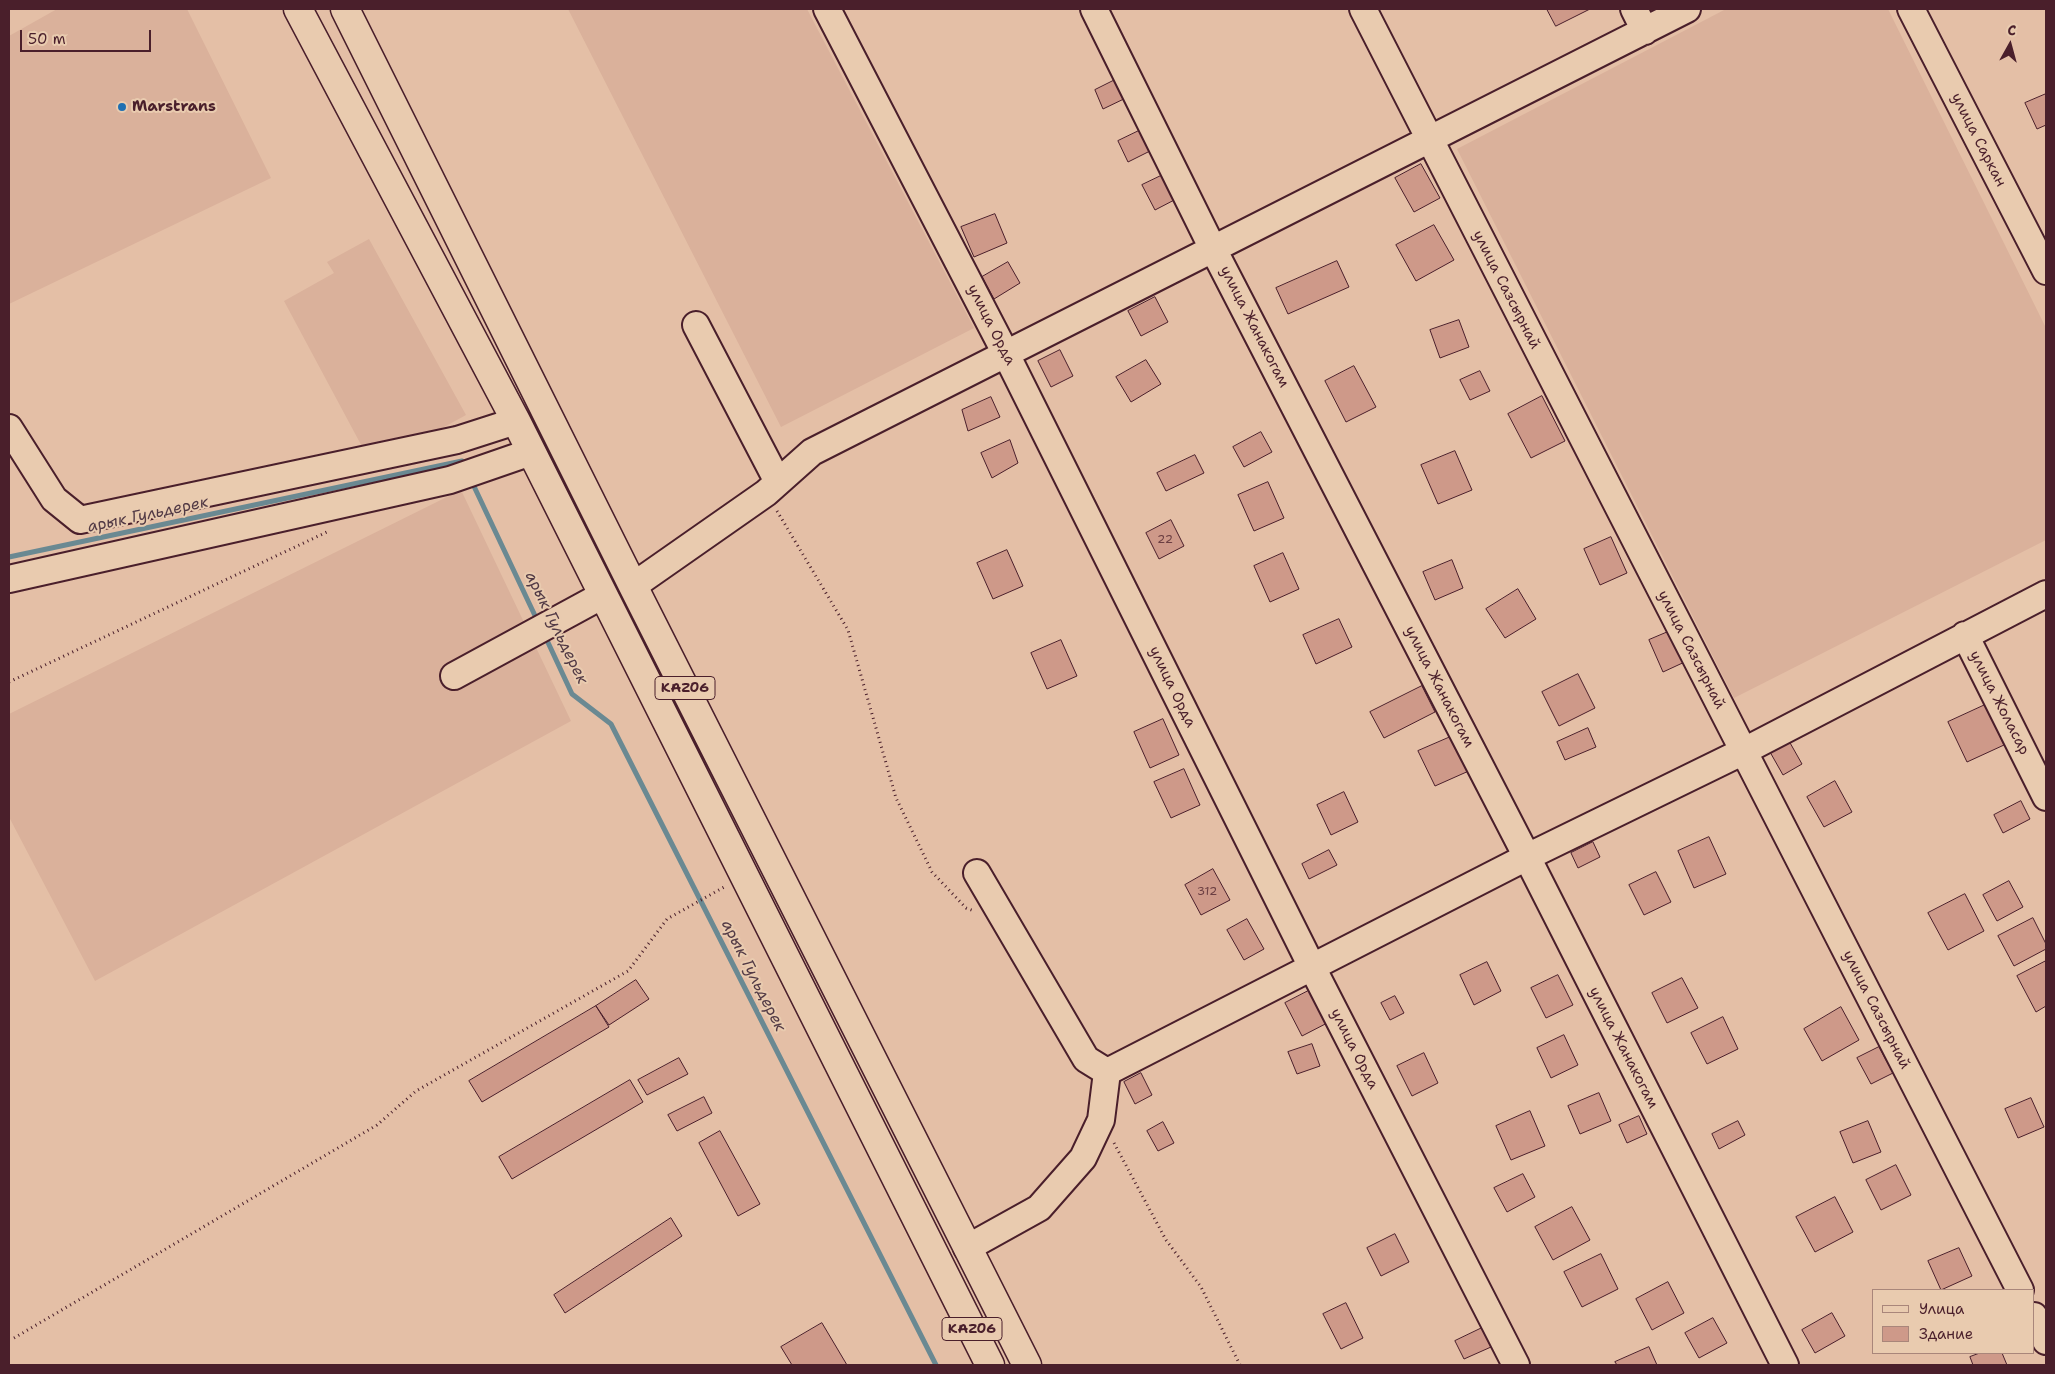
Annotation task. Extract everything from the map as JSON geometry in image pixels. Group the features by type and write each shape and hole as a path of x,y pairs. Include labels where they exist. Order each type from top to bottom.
{"highway":[{"name":"KАZ06","path":"298,9 516,422 990,1365"},
{"name":"KАZ06","path":"345,9 633,586 1027,1365"},
{"path":"954,1293 983,1279"}],"street":[{"name":"улица Орда","path":"827,9 1006,354 1313,969 1516,1365"},
{"name":"улица Жанакогам","path":"1094,9 1213,249 1527,857 1785,1365"},
{"name":"улица Сазсырнай","path":"1363,9 2019,1289"},
{"path":"633,586 772,488 812,452 1429,140 1640,20 1687,9"},
{"name":"улица Саркан","path":"1911,9 2046,271"},
{"path":"696,325 772,488"},
{"path":"9,428 54,499 80,520 457,440 516,422"},
{"path":"9,579 450,480 531,452"},
{"path":"1107,1072 1313,969 1527,857 1744,752 2046,594"},
{"path":"454,676 603,595"},
{"name":"улица Жоласар","path":"1965,635 2046,797"},
{"path":"977,873 1086,1059 1107,1072"},
{"path":"967,1248 1039,1208 1082,1158 1101,1120 1107,1072"},
{"path":"2035,1318 2046,1341"}],"path":[{"path":"772,488 848,630 896,798 932,872 966,908 1005,921"},
{"path":"9,682 340,526 336,506"},
{"path":"14,1338 377,1125 416,1091 628,971 667,919 744,876"},
{"path":"1101,1120 1166,1240 1201,1286 1240,1365"}],"shaded area":[{"name":"Marstrans","path":"57,9 187,9 271,178 9,304 9,36"},
{"path":"568,9 807,9 974,328 781,427"},
{"path":"1726,9 1888,9 2046,328 2046,540 1734,698 1457,149"},
{"path":"369,239 466,415 433,433 366,454 284,301 334,273 327,262"},
{"path":"461,490 571,721 95,981 9,817 9,714"}],"building":[{"path":"1547,9 1590,9 1556,26"},
{"path":"1121,77 1130,96 1103,109 1095,90"},
{"path":"2046,94 2046,125 2037,129 2025,103"},
{"path":"1147,127 1156,148 1128,162 1118,141"},
{"path":"1421,164 1440,198 1414,212 1395,178"},
{"path":"1167,173 1180,197 1155,210 1142,185"},
{"path":"995,214 1007,243 974,257 961,227"},
{"path":"1434,225 1454,260 1416,281 1396,245"},
{"path":"1337,261 1349,287 1288,314 1276,288"},
{"path":"1008,262 1020,283 994,299 982,277"},
{"path":"1155,297 1168,322 1141,336 1128,311"},
{"path":"1459,320 1469,347 1440,358 1430,330"},
{"path":"1060,350 1073,376 1051,387 1038,361"},
{"path":"1146,360 1161,384 1131,402 1116,377"},
{"path":"1354,366 1376,407 1346,422 1325,381"},
{"path":"1480,371 1490,391 1470,400 1460,380"},
{"path":"1542,396 1565,441 1531,458 1508,414"},
{"path":"991,397 1000,417 968,431 962,410"},
{"path":"1261,432 1272,452 1244,467 1233,447"},
{"path":"1010,440 1018,463 992,478 981,453"},
{"path":"1455,451 1472,490 1438,504 1421,465"},
{"path":"1195,455 1204,473 1166,491 1157,473"},
{"path":"1268,482 1284,518 1254,531 1238,495"},
{"path":"1171,520 1184,546 1159,559 1146,533"},
{"path":"1611,537 1627,573 1600,585 1584,549"},
{"path":"1007,550 1023,586 993,599 977,563"},
{"path":"1283,553 1299,589 1270,602 1254,566"},
{"path":"1452,560 1463,588 1435,600 1423,572"},
{"path":"1518,589 1536,619 1505,638 1486,609"},
{"path":"1339,619 1352,647 1316,664 1303,635"},
{"path":"1675,629 1689,660 1663,672 1649,640"},
{"path":"1061,640 1077,676 1047,689 1031,653"},
{"path":"1578,674 1595,708 1559,726 1542,692"},
{"path":"1422,686 1435,712 1384,738 1370,712"},
{"path":"1985,705 2004,745 1967,762 1948,722"},
{"path":"1163,719 1179,755 1150,768 1134,732"},
{"path":"1588,728 1596,747 1565,760 1557,742"},
{"path":"1455,735 1471,770 1435,786 1418,751"},
{"path":"1789,741 1802,764 1783,775 1770,752"},
{"path":"1184,769 1200,805 1171,818 1154,782"},
{"path":"1835,781 1852,812 1824,827 1807,797"},
{"path":"1344,792 1358,822 1331,835 1317,805"},
{"path":"2021,801 2030,819 2003,833 1994,815"},
{"path":"1709,837 1726,874 1694,888 1678,851"},
{"path":"1593,842 1600,857 1578,868 1571,853"},
{"path":"1329,850 1337,865 1309,879 1302,864"},
{"path":"1213,869 1230,900 1201,915 1185,885"},
{"path":"1656,872 1671,902 1644,915 1629,885"},
{"path":"2009,881 2023,907 1997,921 1983,895"},
{"path":"1965,894 1984,931 1948,950 1928,913"},
{"path":"2033,918 2046,944 2046,949 2014,966 1998,936"},
{"path":"1247,919 1264,949 1244,960 1227,930"},
{"path":"2046,961 2046,1006 2036,1012 2017,976"},
{"path":"1487,962 1501,991 1474,1005 1460,975"},
{"path":"1558,975 1573,1005 1546,1018 1531,988"},
{"path":"1682,978 1698,1008 1667,1023 1652,993"},
{"path":"636,980 649,999 609,1025 596,1006"},
{"path":"1316,987 1333,1020 1302,1036 1285,1003"},
{"path":"1395,996 1404,1013 1390,1020 1381,1003"},
{"path":"596,1006 609,1027 482,1102 469,1081"},
{"path":"1841,1007 1859,1040 1822,1061 1804,1029"},
{"path":"1723,1017 1738,1049 1707,1064 1691,1033"},
{"path":"1564,1035 1578,1065 1551,1078 1537,1048"},
{"path":"1312,1044 1320,1066 1297,1074 1288,1052"},
{"path":"1879,1047 1893,1073 1871,1084 1857,1058"},
{"path":"1424,1053 1438,1083 1412,1096 1397,1066"},
{"path":"679,1058 688,1074 647,1095 638,1080"},
{"path":"1141,1073 1152,1095 1135,1104 1124,1082"},
{"path":"630,1080 643,1102 512,1179 499,1157"},
{"path":"1599,1093 1611,1121 1580,1134 1568,1106"},
{"path":"704,1097 712,1113 677,1131 668,1115"},
{"path":"2031,1098 2044,1127 2018,1138 2005,1109"},
{"path":"1530,1111 1545,1146 1511,1160 1496,1126"},
{"path":"1639,1116 1647,1134 1627,1143 1619,1125"},
{"path":"1738,1121 1745,1135 1719,1149 1712,1134"},
{"path":"1868,1121 1881,1152 1853,1163 1840,1132"},
{"path":"1163,1122 1174,1143 1158,1151 1147,1131"},
{"path":"720,1131 760,1204 738,1216 699,1143"},
{"path":"1896,1165 1911,1195 1881,1210 1866,1180"},
{"path":"1523,1174 1535,1197 1507,1212 1494,1188"},
{"path":"1835,1197 1853,1232 1815,1252 1796,1217"},
{"path":"1572,1207 1590,1240 1553,1260 1535,1227"},
{"path":"671,1218 682,1236 565,1313 554,1295"},
{"path":"1395,1234 1409,1262 1381,1276 1367,1248"},
{"path":"1959,1248 1972,1276 1941,1289 1928,1261"},
{"path":"1601,1254 1618,1289 1582,1307 1564,1272"},
{"path":"1668,1282 1684,1313 1652,1330 1636,1299"},
{"path":"1346,1303 1363,1338 1341,1349 1323,1314"},
{"path":"1832,1313 1845,1336 1815,1353 1802,1330"},
{"path":"1713,1318 1727,1343 1699,1358 1685,1333"},
{"path":"822,1323 847,1365 792,1365 781,1347"},
{"path":"1482,1328 1491,1347 1464,1359 1455,1341"},
{"path":"1649,1347 1657,1365 1617,1365 1615,1362"},
{"path":"1978,1354 2002,1354 2007,1365 1973,1365 1970,1357"}],"waterway":[{"name":"арык Гульдерек","path":"9,557 462,461 466,468"},
{"name":"арык Гульдерек","path":"471,480 538,622"},
{"name":"арык Гульдерек","path":"545,636 572,694 611,724 936,1365"}],"place":[{"name":"Marstrans","path":"122,107"}]}
